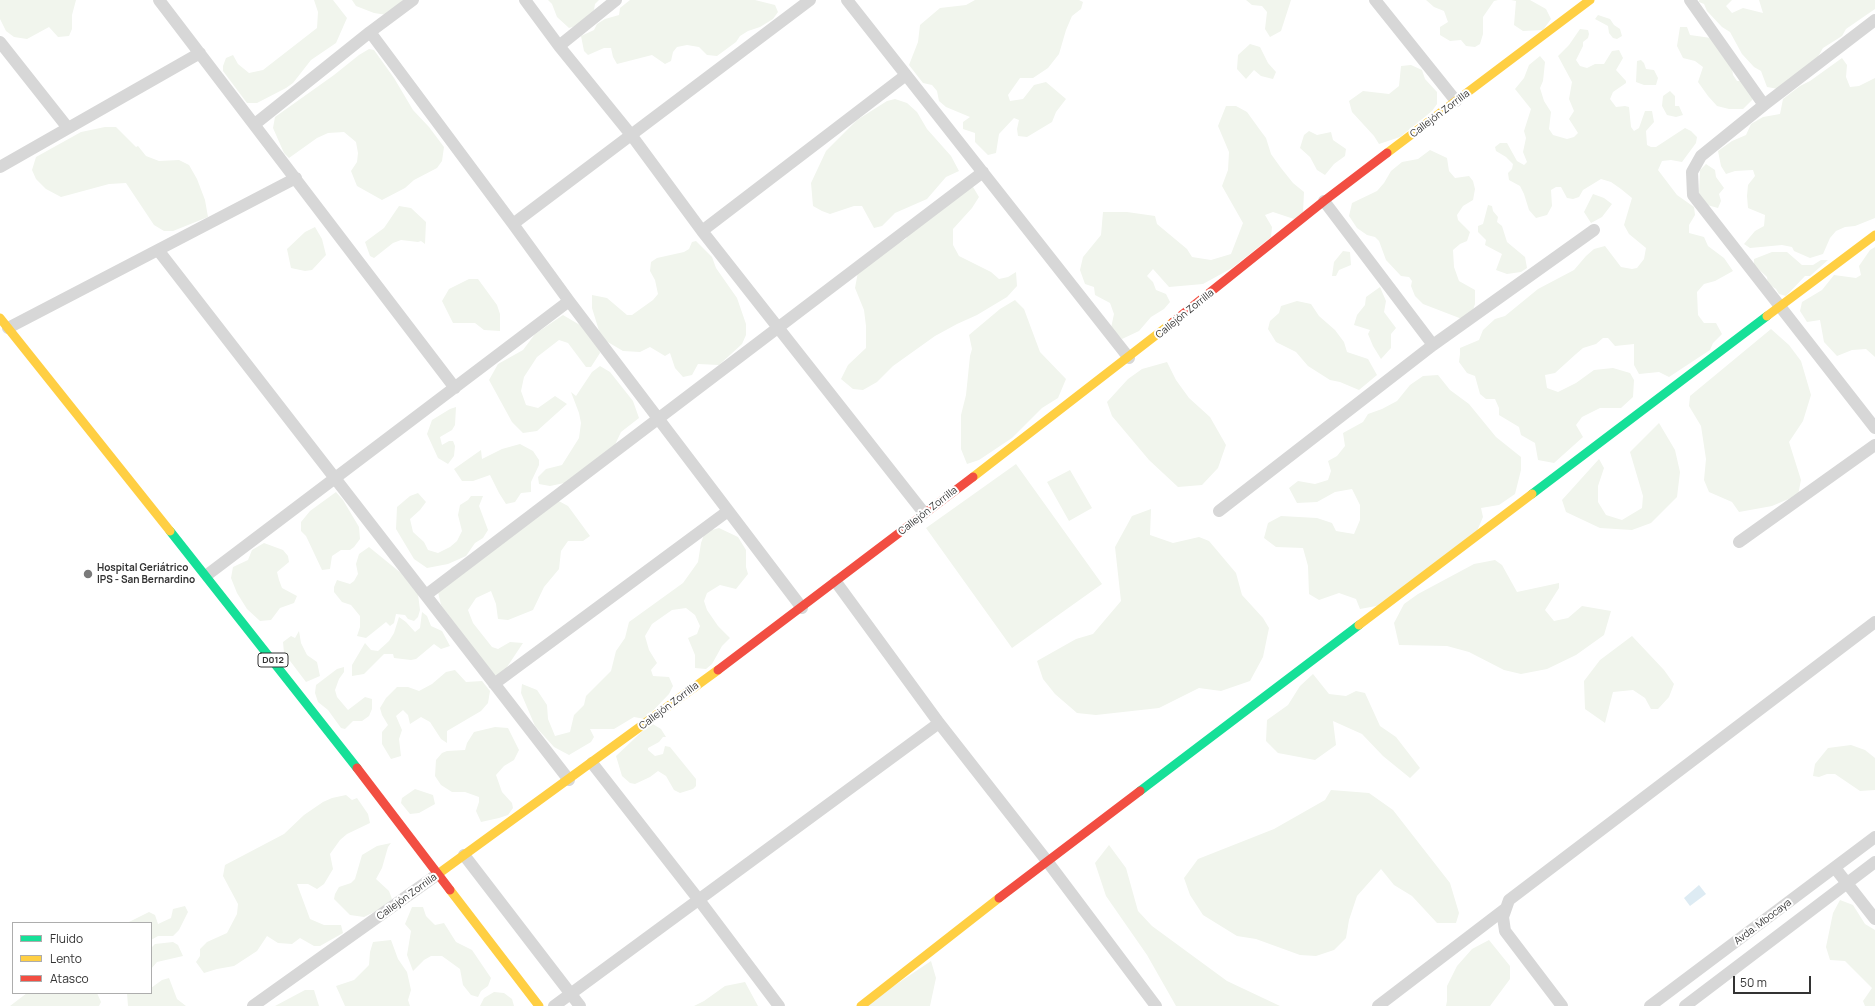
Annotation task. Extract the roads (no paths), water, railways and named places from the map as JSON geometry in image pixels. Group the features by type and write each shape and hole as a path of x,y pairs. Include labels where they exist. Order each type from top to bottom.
{"street":[{"path":"159,0 455,388"},
{"path":"255,124 370,32 413,0"},
{"path":"525,0 559,46 632,136 702,231 924,513"},
{"path":"559,46 616,0"},
{"path":"513,224 632,136 810,0"},
{"path":"847,0 1129,358"},
{"path":"1375,0 1456,101"},
{"name":"Callejón Zorrilla","path":"253,1006 569,780 802,608 924,513 1129,358 1324,201 1590,0"},
{"path":"1690,0 1764,105"},
{"path":"1875,20 1764,105 1702,156 1692,172 1694,195 1780,308 1875,428"},
{"path":"370,32 569,301 802,608"},
{"path":"0,42 68,128"},
{"path":"0,167 200,53"},
{"path":"702,231 906,75"},
{"path":"426,595 983,172"},
{"path":"8,328 296,178"},
{"path":"1324,201 1433,345"},
{"path":"1219,512 1433,345 1594,230"},
{"path":"861,1006 1047,861 1875,235"},
{"path":"158,250 569,780"},
{"path":"207,575 569,301"},
{"name":"D012","path":"0,318 207,575 336,740 539,1006"},
{"path":"1739,542 1875,445"},
{"path":"494,684 728,511"},
{"path":"836,582 939,723 1047,861 1156,1006"},
{"path":"1562,1006 1505,931 1503,917 1509,900 1875,622"},
{"path":"554,1006 939,723"},
{"path":"592,763 699,900 779,1006"},
{"name":"Avda. Mbocaya","path":"1650,1006 1875,837"},
{"path":"464,855 580,1006"},
{"path":"1685,1006 1875,862"},
{"path":"1835,868 1875,919"},
{"path":"1378,1006 1505,909"}],"place":[{"name":"Hospital Geriátrico IPS - San Bernardino","path":"88,574"}]}
